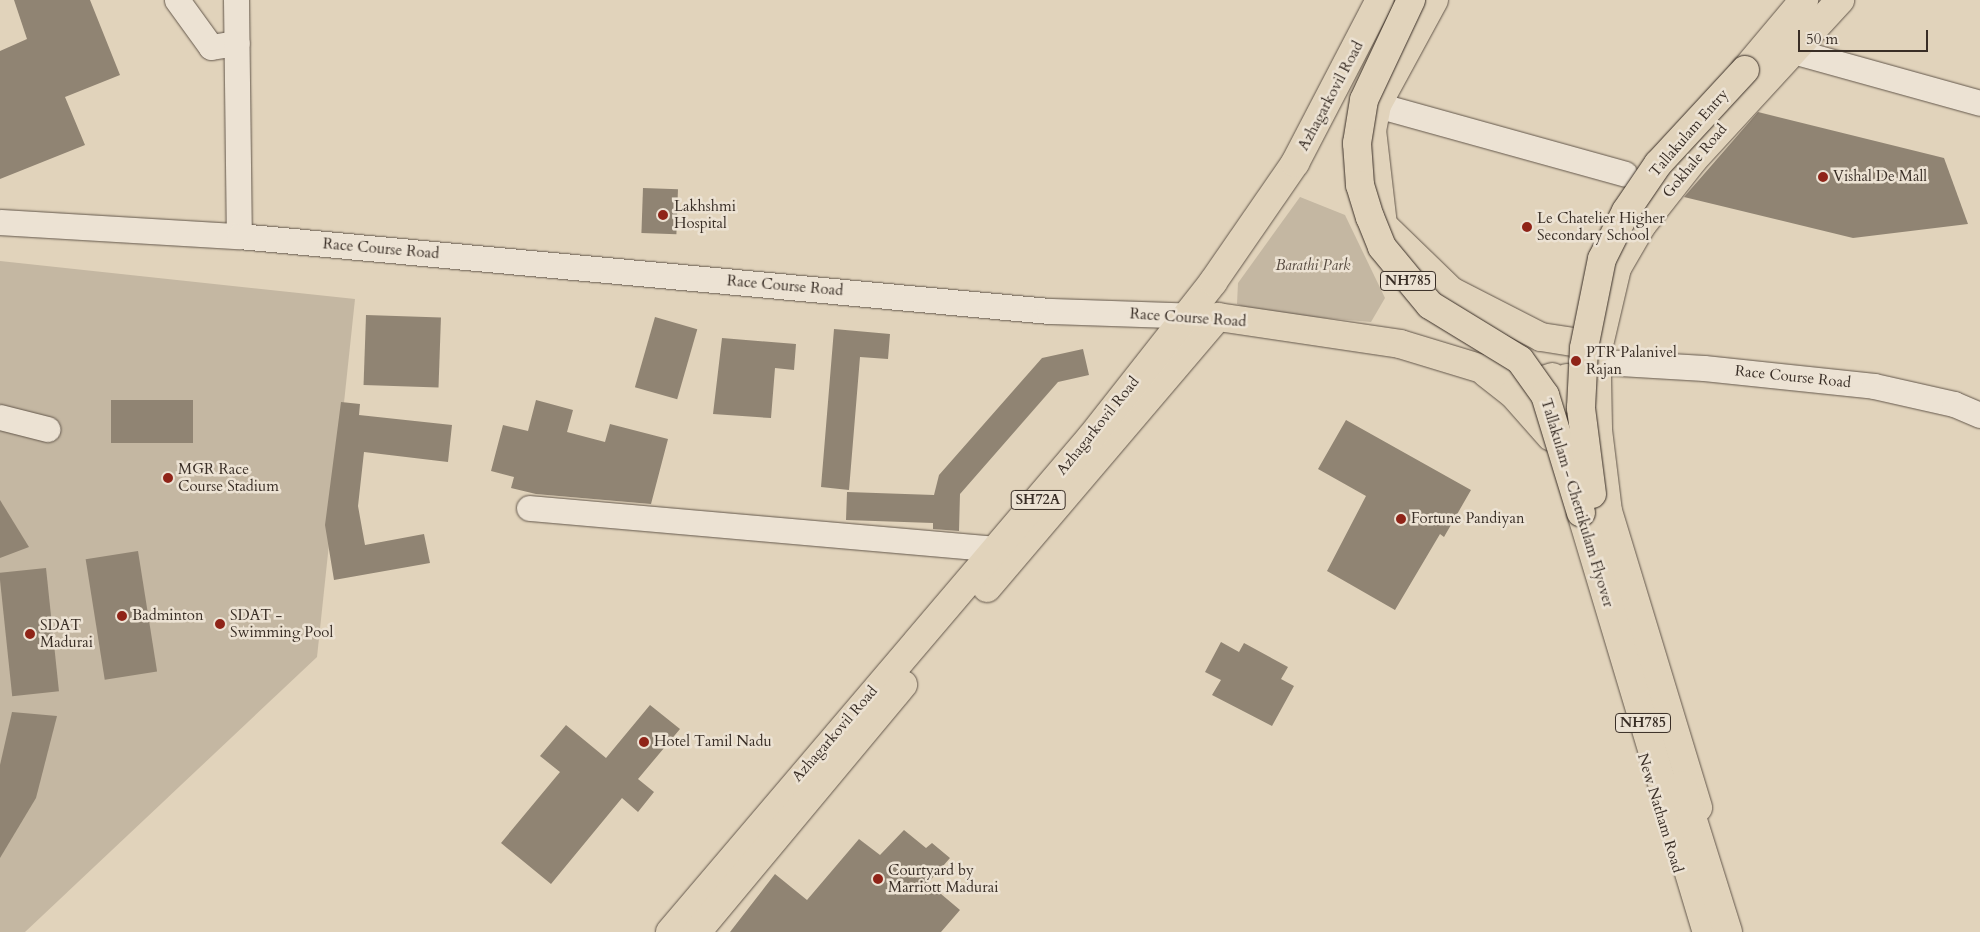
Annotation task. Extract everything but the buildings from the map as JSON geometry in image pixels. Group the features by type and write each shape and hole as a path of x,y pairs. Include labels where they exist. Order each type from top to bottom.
{"main road":[{"name":"Azhagarkovil Road","path":"670,932 996,549 1213,282 1295,163 1380,0"},
{"name":"Tallakulam - Chettikulam Flyover","path":"1410,0 1364,100 1357,143 1360,185 1370,217 1382,247 1430,305 1520,360 1545,395 1707,932"},
{"path":"1434,0 1377,105 1372,130 1383,225 1451,291 1542,337 1571,342 1586,341 1599,362 1598,430 1608,511 1680,752 1740,932"},
{"name":"Tallakulam Entry","path":"1597,516 1585,464 1580,408 1584,348 1602,259 1626,211 1658,164 1745,70 1804,0"},
{"name":"Gokhale Road","path":"1599,362 1617,268 1642,225 1694,158 1794,52 1840,0"},
{"path":"1213,282 1218,318"},
{"name":"Azhagarkovil Road","path":"697,932 1218,318"},
{"name":"Race Course Road","path":"1218,318 1400,344 1480,369 1540,381 1565,376"},
{"path":"1571,342 1561,352 1565,376 1579,383 1599,362"},
{"path":"1480,369 1513,394 1551,437"},
{"name":"New Natham Road","path":"1565,376 1550,417 1551,437 1571,524 1696,932"},
{"name":"Tallakulam - Chettikulam Flyover","path":"1597,516 1728,932"}],"street":[{"path":"177,0 211,47 237,43"},
{"path":"236,0 239,236"},
{"path":"1794,52 1980,103"},
{"path":"1377,105 1624,174"},
{"name":"Race Course Road","path":"0,222 239,236 1049,311 1187,314 1218,318"},
{"name":"Race Course Road","path":"1599,362 1704,368 1874,386 1954,404 1980,415"},
{"path":"0,417 47,429"},
{"path":"529,508 996,549"}],"green space":[{"name":"Barathi Park","path":"1300,197 1345,215 1385,298 1371,322 1255,312 1237,304 1238,283"},
{"name":"MGR Race Course Stadium","path":"0,261 355,299 317,657 25,932 0,932"}],"place":[{"name":"Vishal De Mall","path":"1823,177"},
{"name":"Lakhshmi Hospital","path":"663,215"},
{"name":"Le Chatelier Higher Secondary School","path":"1527,227"},
{"name":"PTR Palanivel Rajan","path":"1576,361"},
{"name":"MGR Race Course Stadium","path":"168,478"},
{"name":"Fortune Pandiyan","path":"1401,519"},
{"name":"Badminton","path":"122,616"},
{"name":"SDAT - Swimming Pool","path":"220,624"},
{"name":"SDAT Madurai","path":"30,634"},
{"name":"Hotel Tamil Nadu","path":"644,742"},
{"name":"Courtyard by Marriott Madurai","path":"878,879"}]}
